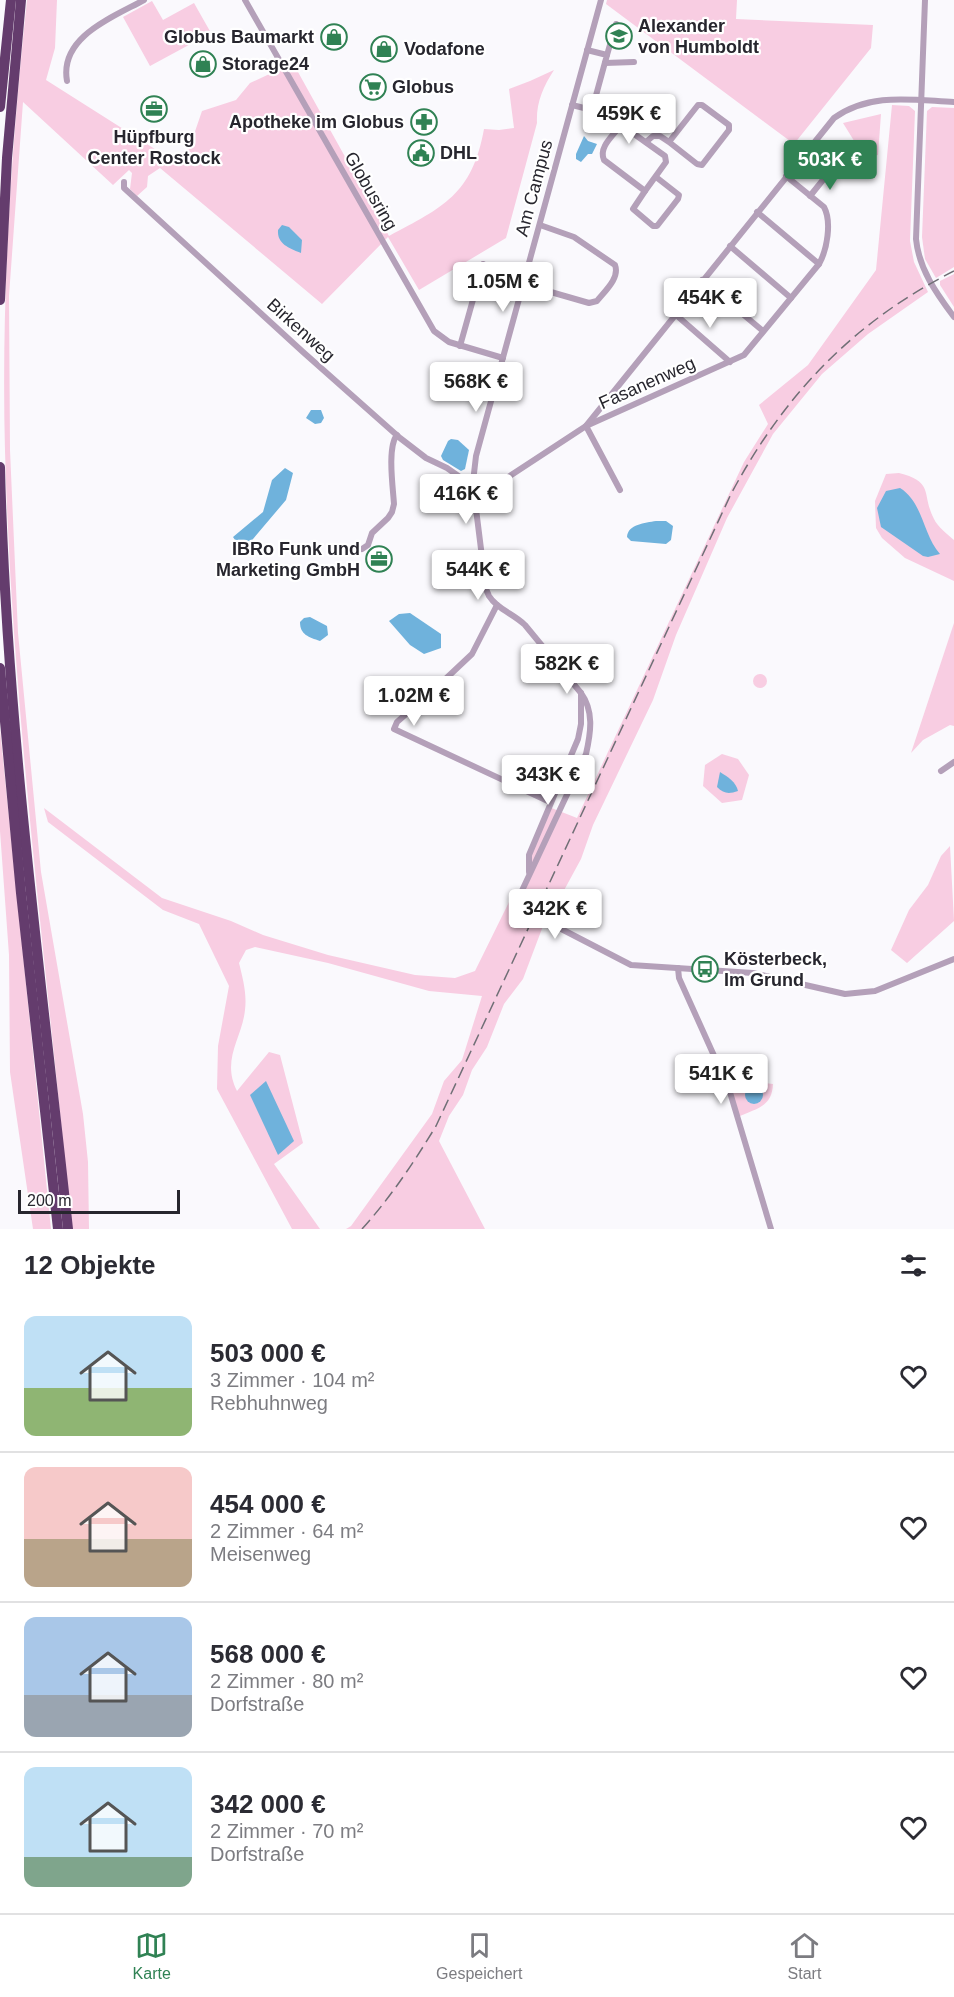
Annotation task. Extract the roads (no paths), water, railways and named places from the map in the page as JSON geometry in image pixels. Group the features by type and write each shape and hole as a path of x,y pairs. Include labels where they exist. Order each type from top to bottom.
{"highway":[{"path":"0,107 11,0"},
{"path":"0,300 7,158 21,0"},
{"path":"0,467 16,732 68,1229"},
{"path":"0,668 22,904 58,1229"}],"street":[{"path":"67,81 65,72 76,45 99,25 144,0"},
{"name":"Globusring","path":"245,0 429,324 441,337 460,346 503,358"},
{"name":"Am Campus","path":"496,605 486,589 473,482 476,456 601,0"},
{"path":"925,0 916,239 920,261 930,283 954,317"},
{"path":"592,110 616,24"},
{"path":"587,50 607,55"},
{"path":"605,63 634,62"},
{"path":"474,493 490,489 586,426 827,125 847,109 877,99 954,102"},
{"path":"572,105 606,114 664,156 666,162 633,208 653,226 657,226 672,208 679,195 656,177"},
{"path":"646,142 653,136 660,136 697,164 702,165 729,130 729,125 702,105 698,105 669,142"},
{"path":"621,125 602,149 601,155 604,160 645,191"},
{"path":"810,196 831,170"},
{"name":"Fasanenweg","path":"586,426 744,355 819,264 826,246 828,213 824,207 786,176"},
{"name":"Birkenweg","path":"124,182 124,188 396,435 426,458 447,468 467,482 473,482"},
{"path":"757,212 819,264"},
{"path":"524,284 593,303 597,301 617,271 615,265 574,237 540,225"},
{"path":"730,246 791,298"},
{"path":"460,346 483,264"},
{"path":"702,280 763,331"},
{"path":"467,297 472,304"},
{"path":"675,314 730,362"},
{"path":"586,426 620,490"},
{"path":"362,549 368,545 372,533 392,512 394,504 392,448 396,435"},
{"path":"550,802 394,729 396,722 472,654 496,605 525,625 588,702 590,713 590,737 586,754 519,897 520,907 631,965 753,973 835,992 864,994 954,959"},
{"path":"530,872 529,855 578,739 581,724 581,693"},
{"path":"941,771 954,762"},
{"path":"678,968 679,978 729,1089 771,1229"}],"water":[{"path":"584,136 588,141 597,144 592,154 588,154 581,162 576,159 576,154"},
{"path":"282,225 289,227 302,240 301,253 288,247 279,239 278,230"},
{"path":"311,410 321,410 324,418 321,423 315,424 306,418"},
{"path":"451,439 458,440 469,450 465,469 461,471 443,460 441,456"},
{"path":"285,468 293,473 286,500 247,546 239,546 233,537 263,512 272,480"},
{"path":"900,488 914,502 940,554 923,556 881,527 877,508 886,491"},
{"path":"656,521 666,521 673,526 671,540 666,544 631,541 627,537 630,529"},
{"path":"410,613 441,634 441,648 424,654 410,645 389,621 399,614"},
{"path":"310,617 327,626 328,635 320,641 306,635 300,626 304,618"},
{"path":"720,772 734,782 738,791 727,793 717,787"},
{"path":"266,1081 294,1141 278,1155 250,1095"},
{"path":"754,1086 760,1089 763,1095 760,1101 754,1104 748,1101 745,1095 748,1089"}],"railway":[{"path":"362,1229 402,1179 436,1126 731,494 752,458 798,393 853,338 884,313 954,271"}],"place":[{"name":"Alexander von Humboldt","path":"619,36"},
{"name":"Globus Baumarkt","path":"334,37"},
{"name":"Vodafone","path":"384,49"},
{"name":"Storage24","path":"203,64"},
{"name":"Globus","path":"373,87"},
{"name":"Hüpfburg Center Rostock","path":"154,109"},
{"name":"Apotheke im Globus","path":"424,122"},
{"name":"DHL","path":"421,153"},
{"name":"IBRo Funk und Marketing GmbH","path":"379,559"},
{"name":"Kösterbeck, Im Grund","path":"705,969"}]}
